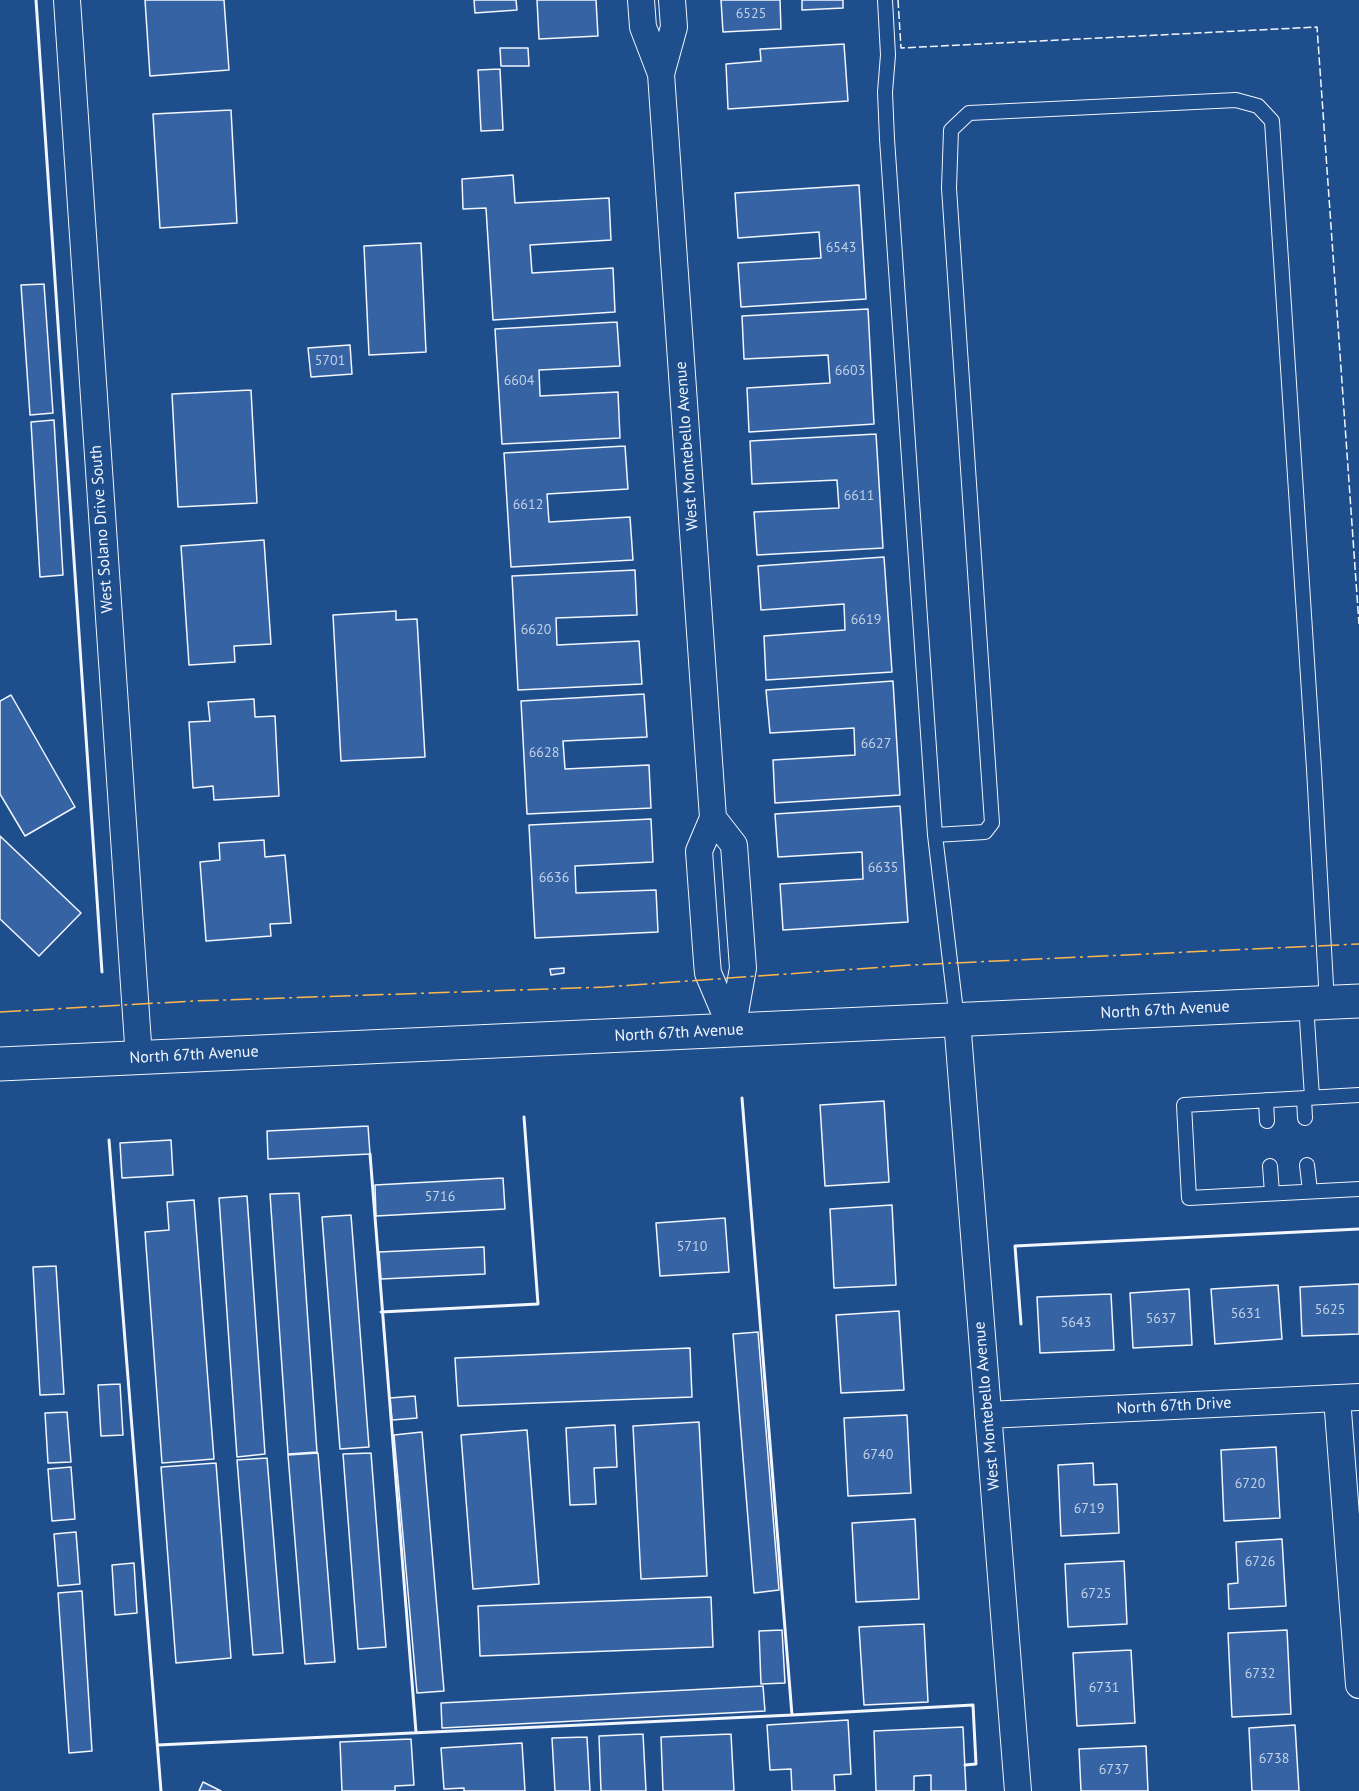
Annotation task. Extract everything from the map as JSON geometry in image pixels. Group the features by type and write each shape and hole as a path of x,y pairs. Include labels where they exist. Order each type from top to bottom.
{"main road":[{"name":"North 67th Avenue","path":"0,1064 1331,1002"}],"street":[{"name":"West Solano Drive South","path":"66,0 139,1058"},
{"name":"West Montebello Avenue","path":"641,0 643,27 661,74 713,818 699,850 708,974 732,1030"},
{"name":"West Montebello Avenue","path":"661,74 674,27 672,0"},
{"path":"713,818 734,845 743,968 732,1030"},
{"name":"West Montebello Avenue","path":"957,1020 1018,1791"},
{"path":"1348,1397 1359,1685"},
{"name":"North 67th Drive","path":"988,1415 1348,1397"}],"lane":[{"path":"885,0 888,55 885,92 887,139 935,835 957,1020"},
{"path":"935,835 985,832 992,823 949,188 951,130 969,113 1236,100 1258,106 1272,122 1331,1002 1305,1119"},
{"path":"1359,1095 1184,1105 1189,1198 1359,1189"},
{"path":"1266,1100 1267,1121"},
{"path":"1307,1165 1310,1191"},
{"path":"1270,1166 1272,1192"}],"building":[{"path":"145,0 224,0 229,70 150,76"},
{"path":"474,0 516,0 517,10 475,13"},
{"path":"537,0 596,0 598,36 539,39"},
{"path":"721,0 780,0 781,29 723,32"},
{"path":"802,0 843,0 843,8 802,10"},
{"path":"844,44 848,101 728,109 726,64 761,61 760,49"},
{"path":"500,48 528,48 529,66 501,66"},
{"path":"500,69 503,130 481,131 478,70"},
{"path":"231,110 237,223 160,228 153,114"},
{"path":"513,175 515,203 609,198 611,240 530,245 532,273 613,268 615,312 493,320 486,208 463,209 462,179"},
{"path":"859,185 866,299 741,307 738,263 821,258 819,232 738,238 735,193"},
{"path":"421,243 426,352 369,355 364,246"},
{"path":"44,284 53,413 30,415 21,285"},
{"path":"868,309 874,424 749,432 747,388 830,383 828,355 744,359 742,316"},
{"path":"617,322 620,366 539,370 540,396 618,392 620,438 502,444 495,329"},
{"path":"350,345 352,374 311,377 308,348"},
{"path":"251,390 257,503 178,507 172,394"},
{"path":"54,420 63,575 40,577 31,422"},
{"path":"876,434 883,548 757,555 754,512 839,508 837,480 752,484 750,441"},
{"path":"625,446 628,489 547,494 549,522 630,517 633,560 511,567 504,453"},
{"path":"264,540 271,644 234,646 235,662 189,665 181,546"},
{"path":"884,557 892,672 766,680 764,636 845,630 844,604 761,610 758,566"},
{"path":"635,570 637,615 556,618 557,645 639,641 642,684 518,690 512,576"},
{"path":"396,611 396,620 417,619 425,757 341,761 333,615"},
{"path":"893,681 900,795 775,803 773,760 855,755 854,728 770,733 766,690"},
{"path":"644,694 647,737 563,741 565,769 649,765 651,808 527,814 521,701"},
{"path":"11,695 75,807 25,836 0,794 0,701"},
{"path":"254,699 255,717 275,716 279,796 214,800 213,786 193,788 189,722 210,721 208,702"},
{"path":"900,806 908,922 783,930 780,884 863,879 862,852 778,857 775,814"},
{"path":"651,819 653,862 575,866 576,893 656,890 658,932 535,938 529,825"},
{"path":"0,836 81,913 39,956 0,919"},
{"path":"264,840 265,857 285,855 291,923 270,924 271,936 206,941 200,862 220,860 219,843"},
{"path":"564,968 564,973 551,975 550,969"},
{"path":"884,1101 889,1182 825,1186 820,1105"},
{"path":"368,1126 370,1154 268,1159 267,1131"},
{"path":"171,1140 173,1175 122,1178 120,1143"},
{"path":"503,1178 505,1209 376,1216 375,1185"},
{"path":"299,1193 317,1452 288,1454 270,1194"},
{"path":"247,1196 265,1454 237,1457 219,1198"},
{"path":"194,1200 214,1459 162,1463 145,1232 169,1230 167,1202"},
{"path":"892,1205 896,1285 834,1288 830,1209"},
{"path":"351,1215 369,1447 340,1449 322,1217"},
{"path":"725,1218 729,1272 660,1276 656,1223"},
{"path":"484,1247 485,1274 381,1279 379,1252"},
{"path":"56,1266 64,1394 40,1395 33,1267"},
{"path":"1359,1284 1359,1334 1302,1336 1300,1287"},
{"path":"1278,1285 1282,1339 1215,1344 1211,1289"},
{"path":"1189,1289 1192,1345 1133,1348 1130,1293"},
{"path":"1111,1294 1114,1350 1040,1353 1037,1297"},
{"path":"899,1311 904,1390 841,1393 836,1315"},
{"path":"758,1332 779,1590 754,1593 733,1334"},
{"path":"690,1348 692,1397 458,1406 455,1358"},
{"path":"120,1384 123,1435 101,1436 98,1385"},
{"path":"415,1396 417,1418 392,1420 390,1398"},
{"path":"67,1412 71,1462 48,1463 45,1413"},
{"path":"907,1415 911,1493 848,1496 844,1418"},
{"path":"699,1422 707,1576 641,1579 633,1426"},
{"path":"615,1425 617,1467 594,1468 596,1504 570,1505 566,1428"},
{"path":"527,1430 539,1584 473,1589 461,1435"},
{"path":"422,1432 444,1691 417,1693 394,1435"},
{"path":"1276,1447 1280,1518 1224,1521 1221,1450"},
{"path":"318,1453 335,1662 305,1664 288,1455"},
{"path":"371,1453 386,1647 358,1649 343,1454"},
{"path":"267,1458 283,1653 253,1655 237,1460"},
{"path":"216,1463 231,1658 176,1663 161,1467"},
{"path":"1093,1463 1094,1485 1117,1484 1119,1533 1061,1536 1058,1465"},
{"path":"71,1467 75,1519 52,1521 48,1469"},
{"path":"915,1519 919,1599 856,1602 852,1523"},
{"path":"76,1532 80,1584 58,1586 54,1534"},
{"path":"1282,1539 1286,1606 1229,1609 1228,1584 1238,1583 1236,1542"},
{"path":"1124,1561 1127,1624 1068,1627 1065,1564"},
{"path":"134,1563 137,1613 115,1615 112,1565"},
{"path":"82,1591 92,1751 69,1753 58,1593"},
{"path":"711,1597 713,1647 480,1656 478,1606"},
{"path":"924,1624 928,1702 864,1705 859,1627"},
{"path":"782,1630 785,1683 761,1684 759,1631"},
{"path":"1287,1630 1291,1714 1232,1717 1228,1633"},
{"path":"1131,1650 1135,1723 1077,1726 1073,1653"},
{"path":"763,1686 765,1711 442,1728 441,1703"},
{"path":"848,1720 851,1774 834,1775 835,1791 792,1791 791,1769 770,1770 767,1725"},
{"path":"1295,1725 1299,1791 1252,1791 1249,1728"},
{"path":"963,1727 966,1791 931,1791 931,1775 914,1776 914,1791 876,1791 874,1731"},
{"path":"643,1734 646,1791 601,1791 599,1736"},
{"path":"731,1734 734,1791 663,1791 661,1737"},
{"path":"587,1737 590,1791 555,1791 552,1738"},
{"path":"411,1739 414,1785 395,1786 395,1791 342,1791 340,1742"},
{"path":"522,1743 525,1791 444,1789 441,1748"},
{"path":"1146,1746 1148,1791 1081,1791 1079,1749"},
{"path":"203,1782 221,1791 199,1791"}],"fence":[{"path":"898,0 901,48 1317,27 1359,624"}],"wall":[{"path":"36,0 102,972"},
{"path":"742,1098 792,1715"},
{"path":"381,1312 538,1304 524,1117"},
{"path":"109,1140 161,1791"},
{"path":"370,1154 416,1732"},
{"path":"1021,1324 1015,1246 1359,1229"},
{"path":"158,1745 973,1705 976,1764 965,1765"}],"power":[{"path":"0,1012 194,1001 605,987 911,965 1359,944"}]}
